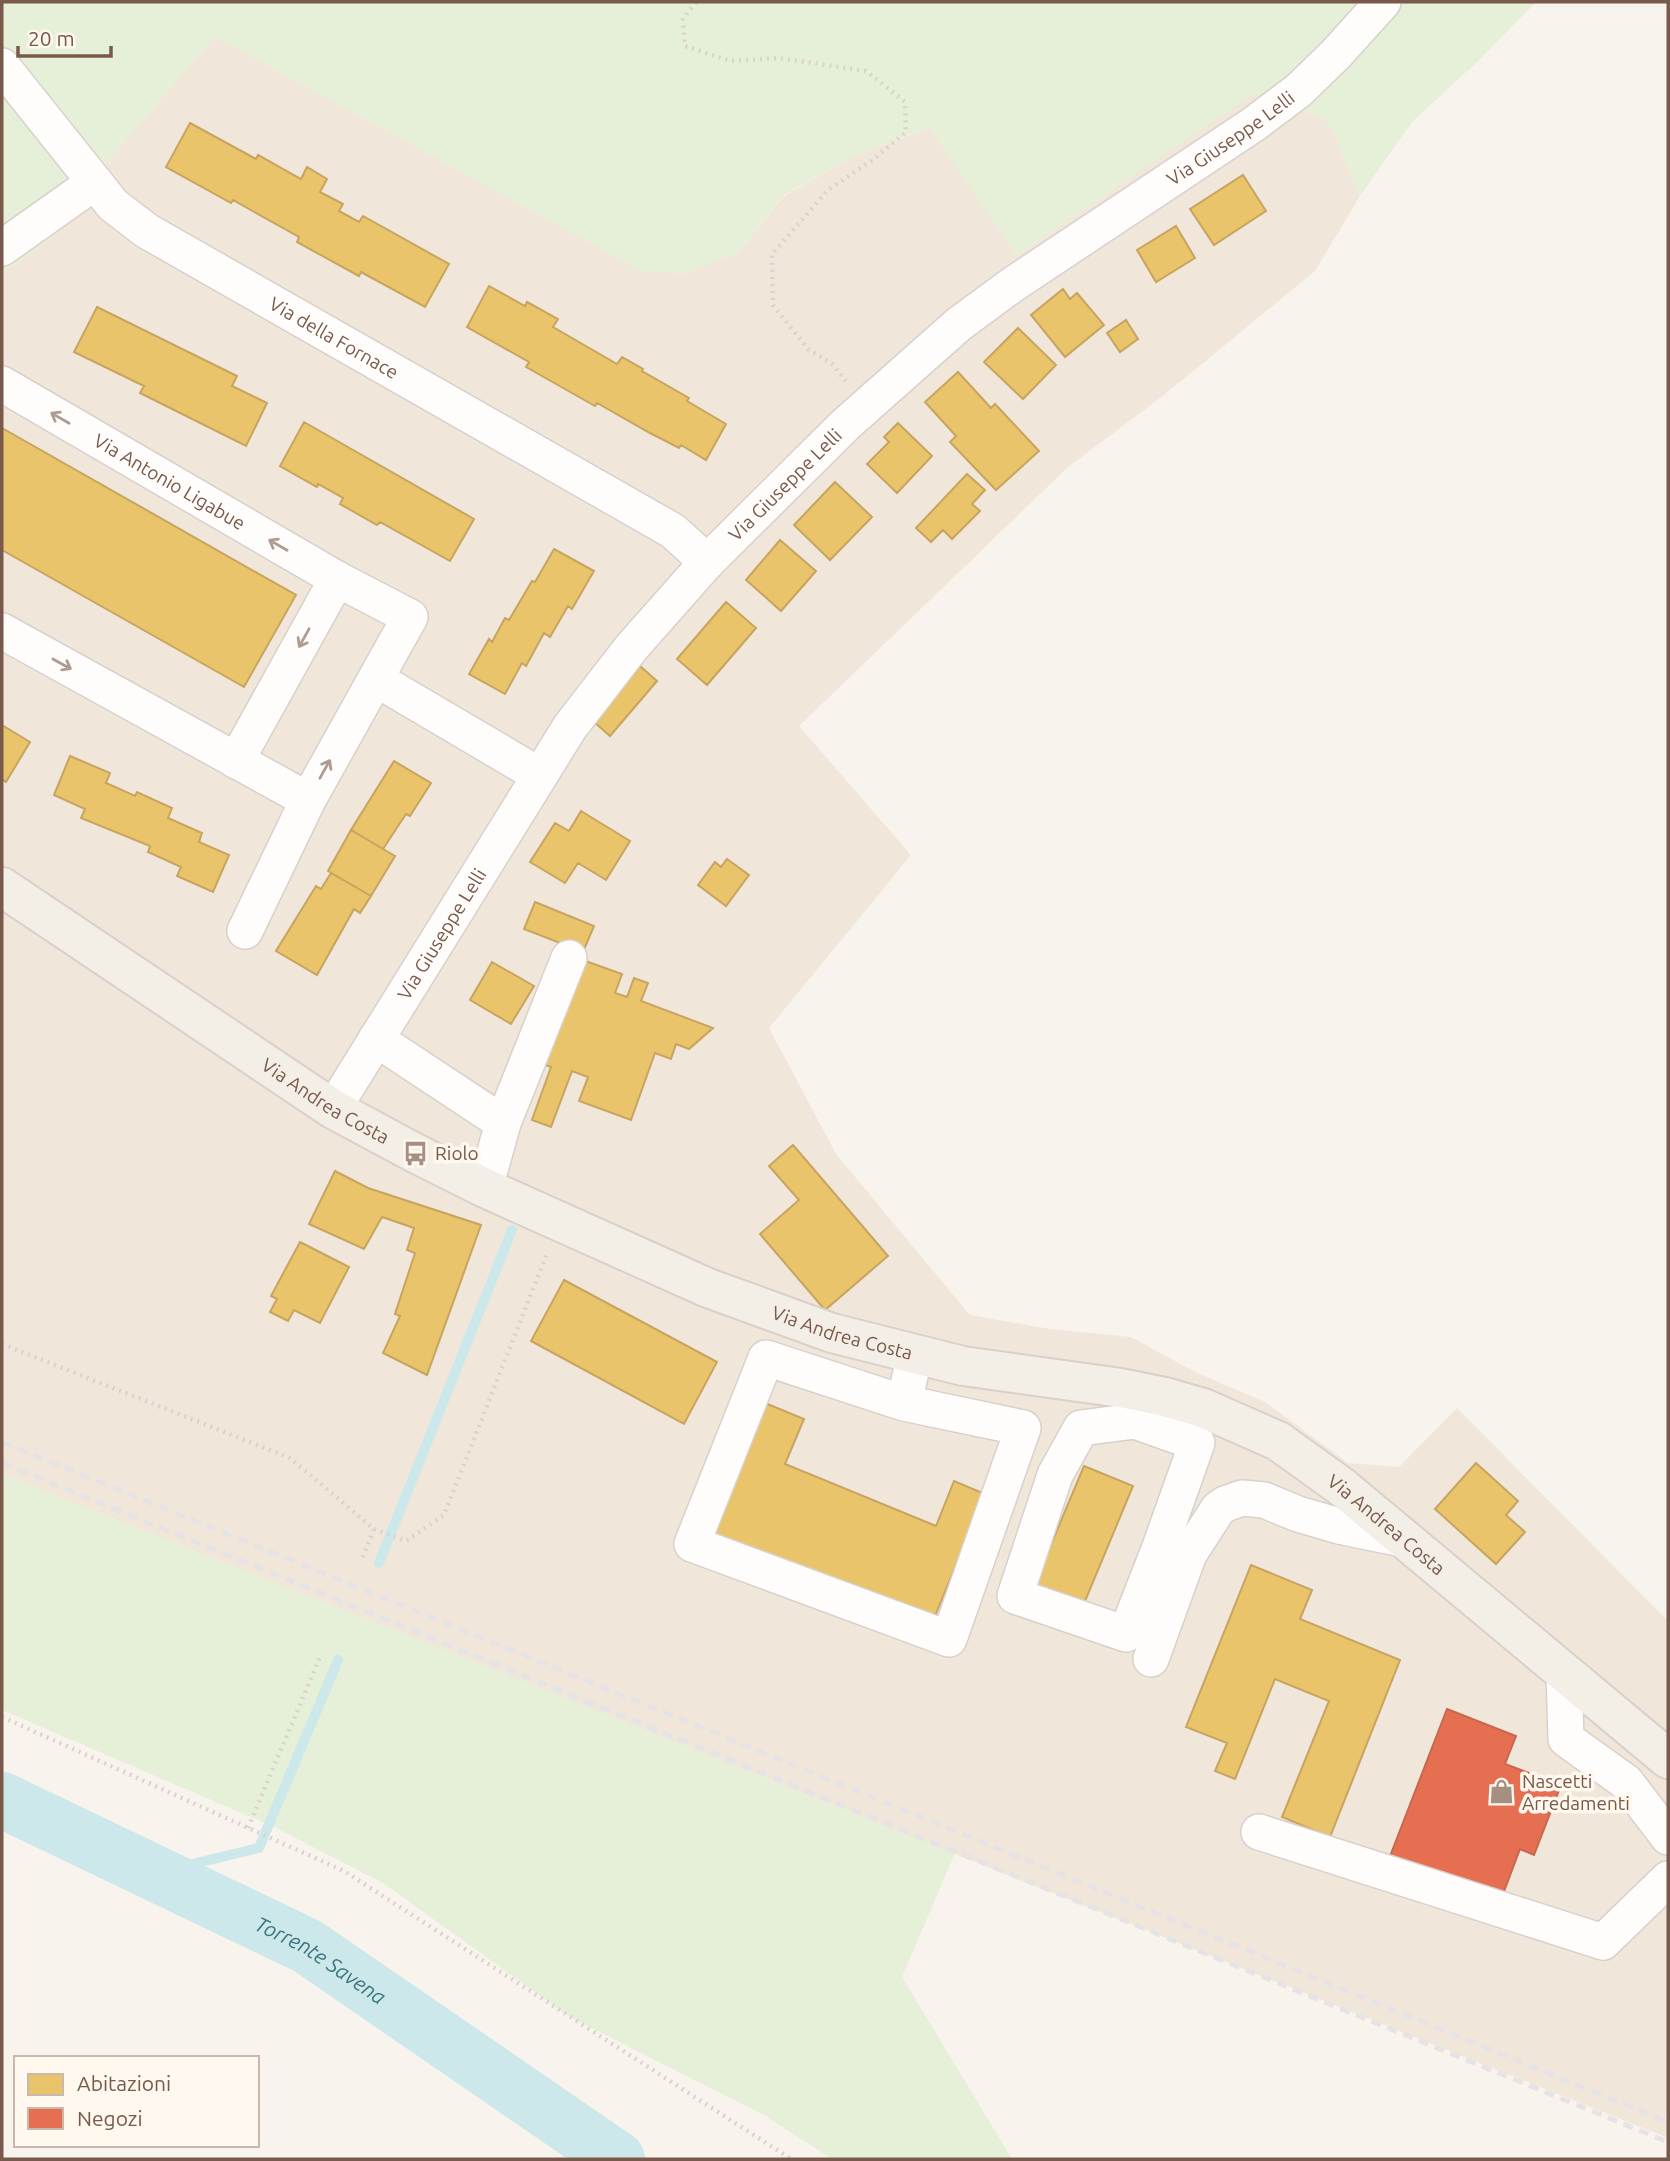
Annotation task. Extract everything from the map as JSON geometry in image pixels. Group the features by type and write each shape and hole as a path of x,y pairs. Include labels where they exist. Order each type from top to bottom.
{"main road":[{"name":"Via Andrea Costa","path":"2,887 333,1109 485,1188 708,1288 832,1333 963,1366 1133,1405 1165,1397 1203,1408 1278,1441 1342,1487 1668,1759"}],"street":[{"name":"Via Giuseppe Lelli","path":"333,1109 539,775 597,691 707,562 866,406 958,324 1254,124 1298,90 1336,54 1383,2"},
{"name":"Via della Fornace","path":"2,66 113,205 147,231 673,531 707,562"},
{"path":"2,248 95,182"},
{"name":"Via Antonio Ligabue","path":"2,384 337,579 410,617 308,800 245,931"},
{"path":"236,761 337,579"},
{"path":"2,631 308,800"},
{"path":"376,679 539,775"},
{"path":"485,1188 503,1123 569,958"},
{"path":"376,1039 503,1123"},
{"path":"904,1403 915,1354"},
{"path":"766,1358 904,1403 1023,1428 949,1639 692,1544 766,1358"},
{"path":"1133,1405 1197,1443 1126,1634 1015,1597 1055,1475 1081,1428 1133,1405"},
{"path":"1151,1659 1189,1553 1225,1504 1242,1498 1264,1500 1339,1526 1407,1540"},
{"path":"1564,1671 1566,1740 1626,1782 1668,1837"},
{"path":"1259,1832 1603,1942 1668,1879"}],"path":[{"path":"696,2 683,19 685,46 730,61 778,58 866,71 905,102 906,132 871,162 828,190 772,254 773,305 808,349 832,364 866,406"},
{"path":"2,1344 290,1458 374,1529 406,1541 444,1515 560,1221"},
{"path":"362,1559 374,1529"},
{"path":"248,1828 320,1657"},
{"path":"2,1717 344,1871 790,2159"}],"shaded area":[{"path":"215,36 642,271 686,273 738,252 784,196 856,155 930,128 1017,255 1252,94 1328,120 1360,196 1315,271 1164,395 1068,467 799,726 911,855 769,1028 836,1154 970,1315 1050,1329 1131,1337 1197,1373 1265,1402 1348,1463 1399,1467 1457,1408 1668,1621 1668,2138 2,1474 2,273 49,240 107,162"}],"green space":[{"path":"2,2 1536,2 1412,122 1360,196 1328,120 1252,94 1017,255 929,128 856,155 784,195 738,252 686,273 641,271 215,36 107,162 49,240 2,273"},
{"path":"2,1474 955,1853 902,1977 1012,2159 832,2159 764,2115 570,2017 383,1883 272,1826 2,1710"}],"building: Abitazioni":[{"path":"190,123 256,159 258,155 301,179 307,167 327,179 320,192 343,204 339,211 359,222 363,216 449,264 425,307 361,272 359,276 297,242 299,237 166,167"},
{"path":"1243,175 1266,211 1214,245 1190,209"},
{"path":"1176,226 1195,258 1156,282 1137,250"},
{"path":"489,286 525,306 527,302 558,319 553,327 617,364 622,357 726,424 706,460 597,403 595,406 526,367 529,362 467,327"},
{"path":"1063,289 1070,299 1077,293 1104,325 1065,357 1031,315"},
{"path":"97,307 237,376 232,386 267,403 246,446 140,393 144,386 74,352"},
{"path":"1126,320 1138,339 1120,352 1107,333"},
{"path":"1018,328 1056,365 1023,399 984,362"},
{"path":"958,372 991,408 995,404 1039,451 996,490 950,442 956,436 925,402"},
{"path":"304,422 474,519 450,561 380,522 377,525 340,504 343,498 280,466"},
{"path":"898,423 932,456 897,493 867,464 889,442 884,437"},
{"path":"2,428 296,595 244,687 2,550"},
{"path":"967,474 985,490 972,504 980,511 952,539 943,530 931,542 916,528"},
{"path":"835,482 872,517 830,560 794,525"},
{"path":"780,540 816,571 781,611 746,580"},
{"path":"554,549 594,571 572,609 568,606 550,637 544,633 526,666 522,663 505,694 469,674 489,639 492,642 505,618 509,620"},
{"path":"726,602 756,628 707,685 677,659"},
{"path":"640,666 657,681 610,736 594,722"},
{"path":"2,725 30,742 6,782 2,779"},
{"path":"70,756 110,773 106,783 135,796 137,792 172,808 168,818 202,833 199,842 229,855 213,892 177,876 181,867 148,852 150,846 81,818 85,809 54,795"},
{"path":"394,761 431,783 410,816 406,814 383,849 351,830"},
{"path":"581,811 630,841 606,880 578,863 565,883 530,862 555,823 569,831"},
{"path":"351,830 395,856 371,896 328,871"},
{"path":"727,859 749,875 726,906 698,885 715,862 721,867"},
{"path":"331,873 371,896 360,913 354,909 317,975 276,951 316,886 321,889"},
{"path":"535,902 594,926 583,952 524,929"},
{"path":"580,959 622,974 615,993 627,997 634,978 648,983 641,1001 713,1028 689,1049 676,1044 671,1059 655,1053 631,1120 579,1101 588,1077 572,1071 551,1127 532,1120 551,1067 542,1064"},
{"path":"492,962 534,986 511,1024 470,1000"},
{"path":"793,1145 888,1256 825,1310 760,1234 799,1200 769,1166"},
{"path":"335,1171 368,1188 481,1225 427,1375 383,1353 400,1316 395,1314 415,1253 407,1250 414,1228 382,1217 364,1249 309,1224"},
{"path":"300,1242 349,1267 320,1323 294,1310 288,1321 270,1312 277,1299 271,1296"},
{"path":"564,1280 717,1362 684,1424 531,1341"},
{"path":"765,1403 804,1419 785,1464 936,1526 954,1481 985,1494 931,1626 711,1536"},
{"path":"1476,1463 1518,1501 1506,1515 1525,1532 1496,1564 1435,1509"},
{"path":"1084,1466 1133,1486 1083,1606 1034,1585"},
{"path":"1251,1565 1312,1590 1300,1619 1400,1660 1330,1837 1282,1817 1329,1701 1275,1679 1235,1779 1215,1771 1227,1743 1186,1727"}],"building: Negozi":[{"path":"1447,1709 1516,1736 1505,1764 1561,1785 1534,1855 1520,1849 1500,1902 1389,1859"}],"waterway":[{"path":"379,1563 512,1230"},
{"path":"155,1873 259,1848 338,1660"},
{"name":"Torrente Savena","path":"2,1800 307,1946 617,2159"}],"railway":[{"path":"2,1442 1668,2122"},
{"path":"2,1463 1668,2142"}],"place":[{"name":"Riolo","path":"415,1153"},
{"name":"Nascetti Arredamenti","path":"1502,1792"}]}
